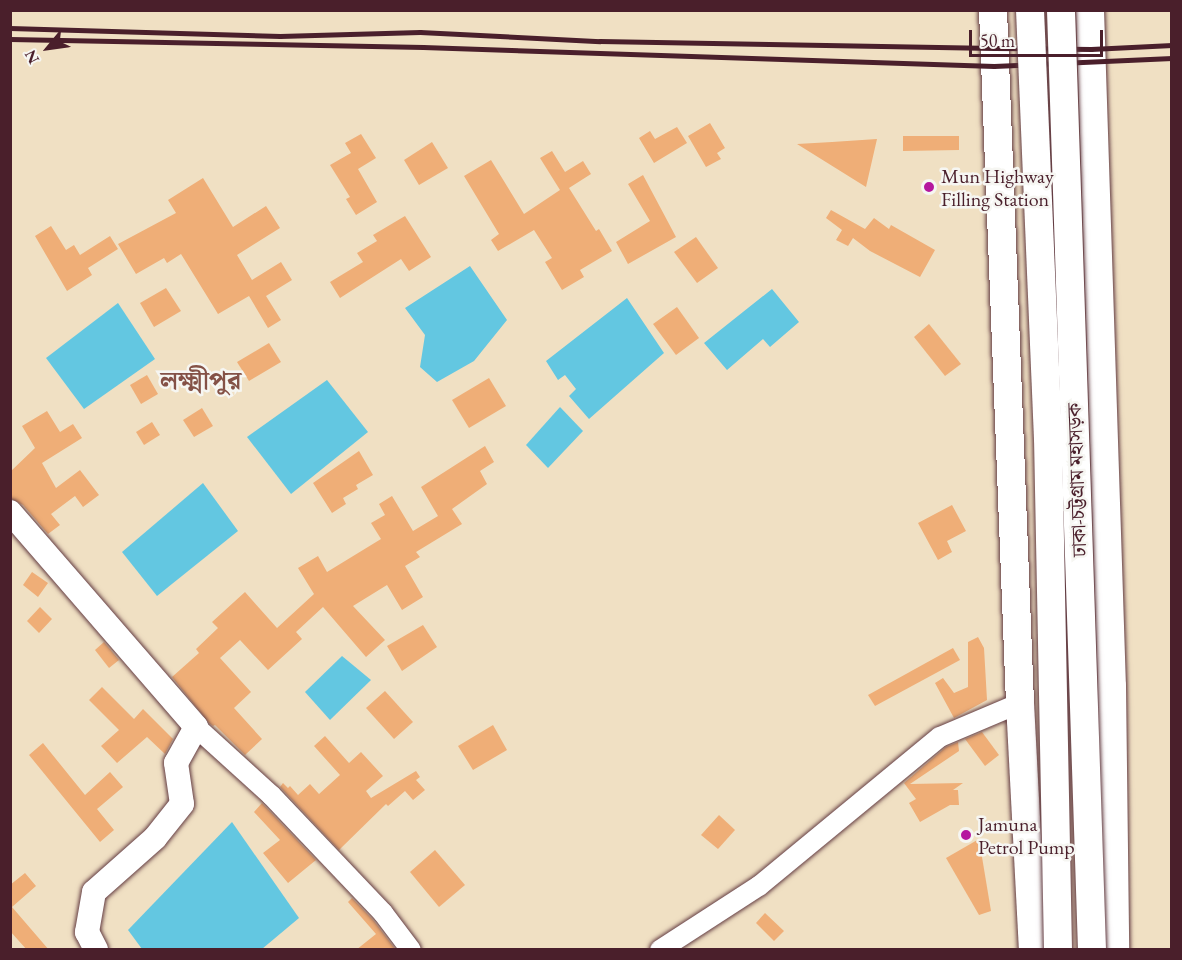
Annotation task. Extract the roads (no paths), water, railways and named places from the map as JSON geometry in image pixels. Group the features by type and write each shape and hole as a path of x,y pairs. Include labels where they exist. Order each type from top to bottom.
{"highway":[{"path":"993,10 1020,703 1033,950"},
{"name":"ঢাকা-চট্টগ্রাম মহাসড়ক","path":"1030,10 1048,438 1058,950"},
{"name":"ঢাকা-চট্টগ্রাম মহাসড়ক","path":"1061,10 1092,950"},
{"path":"1090,10 1113,686 1115,950"}],"main road":[{"path":"10,512 196,727 176,763 182,804 155,838 94,892 87,932 96,950"}],"street":[{"path":"660,950 759,886 940,736 1020,703"},
{"path":"196,727 271,795 383,913 411,950"}],"water":[{"path":"470,266 507,320 474,361 437,382 420,367 425,335 405,308"},
{"path":"772,289 799,322 770,347 763,339 727,370 704,343"},
{"path":"627,298 664,353 589,419 569,396 576,389 565,375 558,380 546,361"},
{"path":"118,303 155,359 84,409 46,358"},
{"path":"327,380 368,432 291,494 247,437"},
{"path":"560,407 583,431 548,468 526,445"},
{"path":"203,483 238,531 157,596 122,552"},
{"path":"342,656 371,680 330,720 305,692"},
{"path":"232,822 299,918 262,949 142,949 128,930"}],"railway":[{"path":"10,28 280,36 420,32 600,41 994,48 1091,49 1172,45"},
{"path":"10,39 423,47 994,66 1172,58"}],"place":[{"name":"Mun Highway Filling Station","path":"929,187"},
{"name":"Jamuna Petrol Pump","path":"966,835"}],"district":[{"name":"লক্ষ্মীপুর","path":"201,381"}]}
